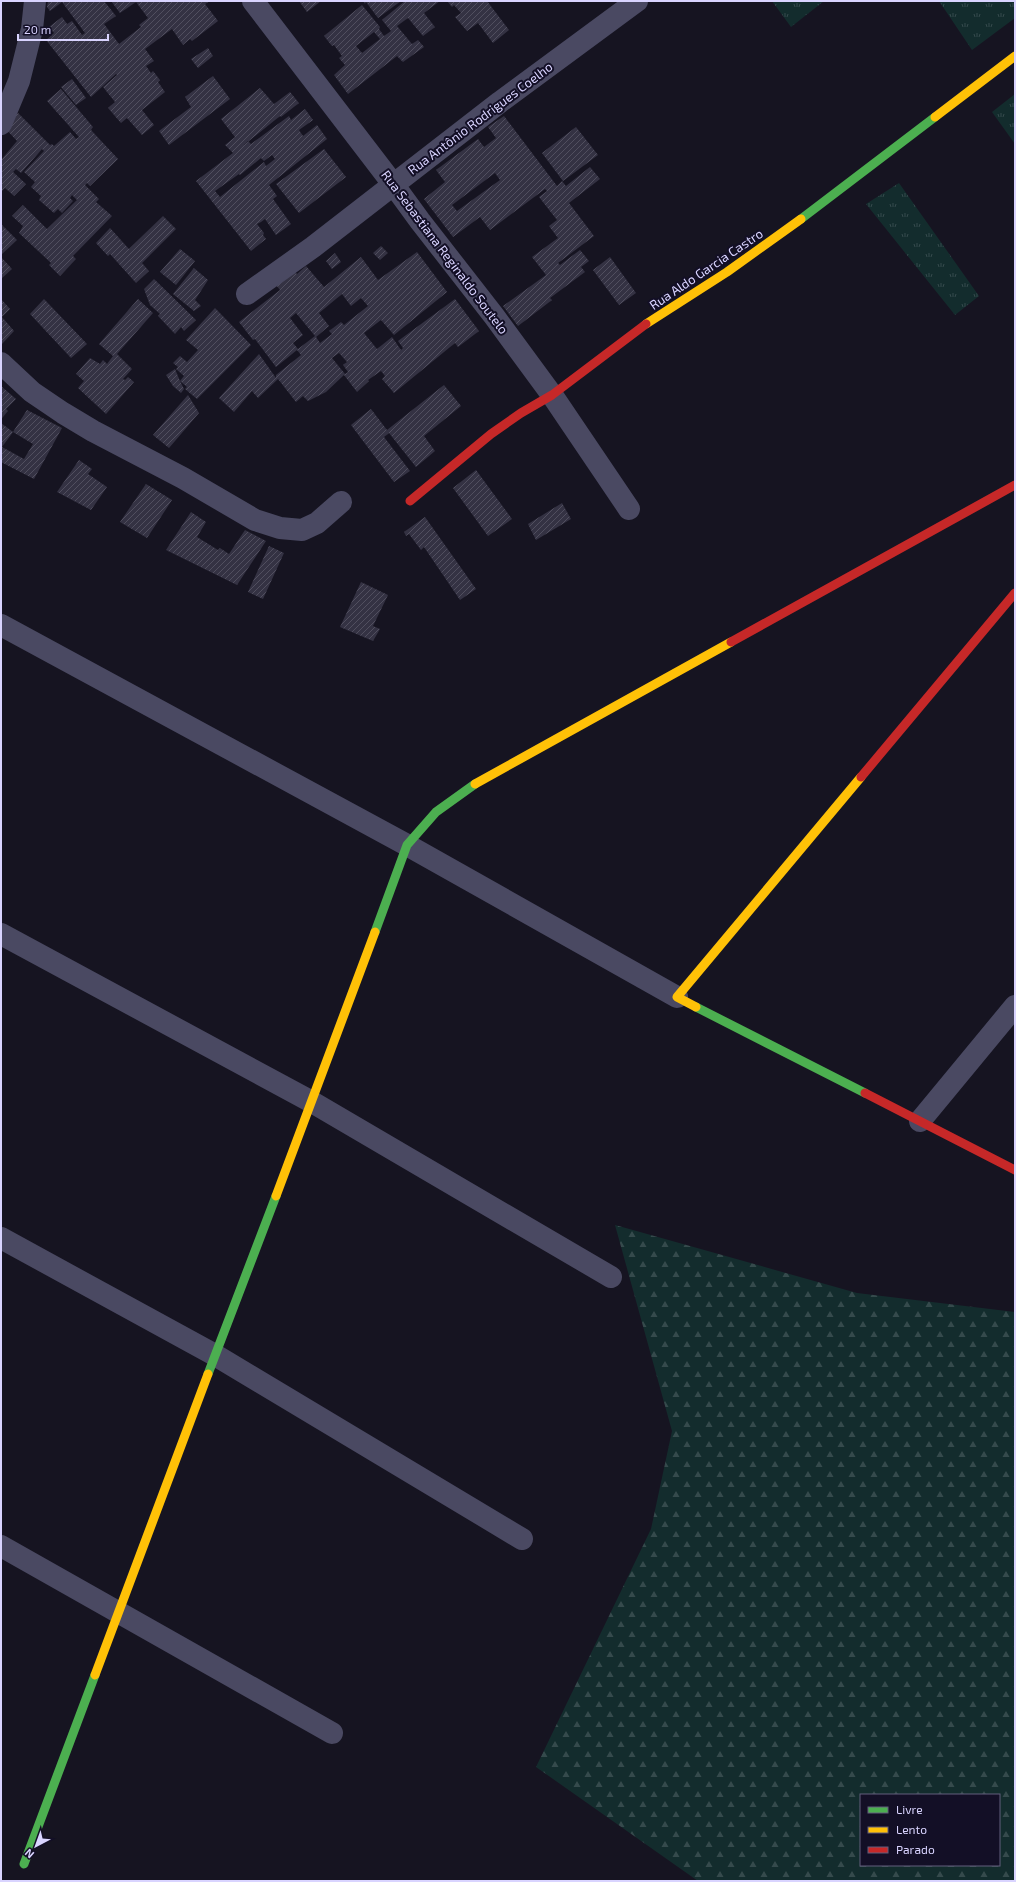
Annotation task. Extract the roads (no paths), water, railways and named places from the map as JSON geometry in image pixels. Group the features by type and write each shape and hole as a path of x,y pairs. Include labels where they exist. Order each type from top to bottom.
{"street":[{"path":"1,124 19,81 32,29 35,1"},
{"name":"Rua Sebastiana Reginaldo Soutelo","path":"253,1 494,316 552,395 629,509"},
{"name":"Rua Antônio Rodrigues Coelho","path":"247,294 313,247 393,184 438,152 512,93 637,1"},
{"name":"Rua Aldo Garcia Castro","path":"410,501 491,434 521,413 552,395 649,322 727,272 793,225 1015,56"},
{"path":"1,363 32,392 63,413 93,431 183,478 256,520 280,528 302,530 317,523 341,502"},
{"path":"24,1864 215,1355 312,1102 407,845 436,812 471,786 1015,485"},
{"path":"677,997 1015,593"},
{"path":"1,625 407,845 677,997 1015,1170"},
{"path":"1,934 312,1102 611,1276"},
{"path":"920,1121 1015,1006"},
{"path":"1,1238 215,1355 522,1539"},
{"path":"1,1546 119,1611 332,1733"}]}
